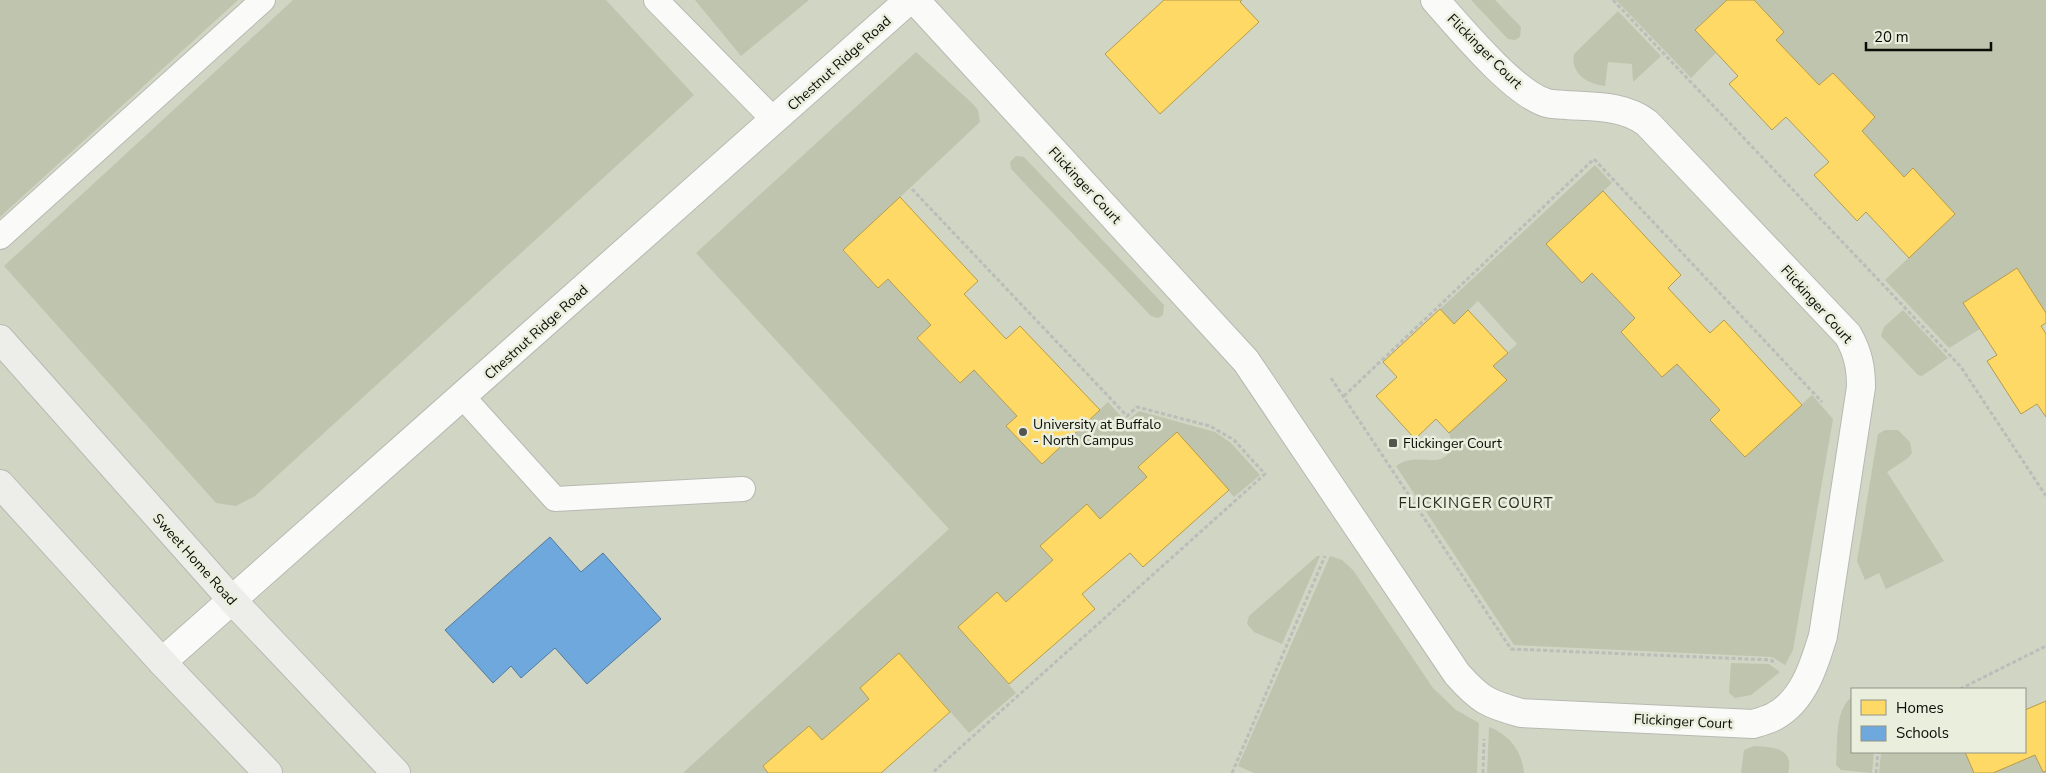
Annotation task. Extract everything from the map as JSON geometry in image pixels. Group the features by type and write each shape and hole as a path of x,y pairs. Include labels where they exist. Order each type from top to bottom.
{"main road":[{"name":"Sweet Home Road","path":"0,339 232,600 396,773"},
{"path":"0,484 162,662 268,773"}],"street":[{"name":"Chestnut Ridge Road","path":"162,662 775,121 909,0"},
{"name":"Flickinger Court","path":"915,0 1246,361 1457,674 1474,693 1491,705 1521,713 1753,724 1776,716 1796,697 1812,672 1823,636 1861,387 1861,369 1857,351 1848,335 1647,123 1637,115 1621,110 1544,103 1520,88 1482,51 1435,0"}],"lane":[{"path":"0,236 263,0"},
{"path":"656,0 775,121"},
{"path":"463,397 554,499 744,489"}],"path":[{"path":"1613,0 1961,367 2046,496"},
{"path":"1344,396 1594,159 1854,435"},
{"path":"912,189 1127,416 1137,407 1210,426 1234,440 1265,474 932,773"},
{"path":"1331,378 1511,649 1770,660 1783,669"},
{"path":"1232,773 1325,556"},
{"path":"1962,688 2046,646"},
{"path":"1483,773 1484,735"},
{"path":"1876,773 1878,753"}],"shaded area":[{"name":"University at Buffalo - North Campus","path":"0,0 1894,0 2046,174 2046,773 0,773"},
{"path":"0,0 238,0 0,217"},
{"path":"293,0 606,0 694,95 255,496 236,506 216,503 4,266"},
{"path":"695,0 809,0 741,56"},
{"path":"1471,0 1495,0 1521,27 1520,37 1515,40 1508,39"},
{"path":"1616,0 1727,0 1695,30 1716,53 1691,78"},
{"path":"1754,0 2046,0 2046,313 2017,268 1964,303 1980,329 1949,348 1885,280 1955,214 1913,168 1904,177 1862,131 1875,117 1833,73 1819,85 1776,40 1784,32"},
{"path":"1618,11 1661,56 1633,82 1632,64 1608,62 1605,86 1592,83 1578,72 1573,61 1574,54"},
{"path":"916,52 973,104 978,110 980,122 843,251 878,288 888,279 931,325 917,338 959,383 974,370 1017,416 1006,426 1042,464 1108,402 1126,422 1139,411 1215,432 1231,443 1260,475 1234,497 1177,432 1138,467 1147,477 1100,519 1087,504 1041,546 1053,560 1006,602 997,592 958,627 1016,693 969,733 899,653 860,688 869,699 822,740 809,726 763,766 768,773 683,773 949,529 696,253"},
{"path":"1016,156 1024,157 1164,305 1163,315 1158,318 1151,316 1011,169 1010,162"},
{"path":"1595,165 1612,183 1546,244 1592,273 1635,318 1621,332 1662,377 1677,364 1720,410 1710,420 1745,457 1812,395 1833,419 1793,650 1785,665 1772,657 1514,645 1396,466 1405,461 1443,458 1448,454 1452,445 1449,433 1507,380 1493,366 1517,344 1478,301 1454,324 1440,309"},
{"path":"1903,310 1948,358 1922,376 1918,375 1881,336 1884,327"},
{"path":"1885,430 1898,430 1910,442 1912,453 1908,458 1887,472 1944,561 1886,589 1879,573 1865,580 1857,561 1878,434"},
{"path":"1317,556 1320,556 1282,644 1254,632 1247,624 1249,616"},
{"path":"1330,556 1342,560 1353,570 1433,688 1456,710 1479,723 1477,773 1254,773 1238,766"},
{"path":"1731,663 1769,664 1780,672 1751,695 1735,698 1729,693"},
{"path":"1851,698 1851,753 1874,753 1872,773 1841,770 1836,765 1838,728 1842,710"},
{"path":"1489,727 1503,734 1514,745 1521,758 1524,773 1487,773"},
{"path":"1754,746 1774,748 1785,753 1789,764 1788,773 1741,773 1744,750"},
{"path":"1881,753 1965,753 1974,773 1879,773"},
{"path":"2035,755 2043,772 2046,771 2046,773 1993,773"}],"building: Homes":[{"path":"1164,0 1242,0 1240,2 1259,22 1160,114 1105,54"},
{"path":"1727,0 1754,0 1784,32 1776,40 1819,85 1833,73 1875,117 1862,131 1904,177 1913,168 1955,214 1909,258 1866,212 1857,221 1814,175 1829,162 1786,117 1772,130 1729,84 1738,76 1695,30"},
{"path":"1603,191 1681,275 1668,288 1710,333 1724,320 1802,405 1745,457 1710,420 1720,410 1677,364 1662,377 1621,332 1635,318 1592,273 1582,283 1546,244"},
{"path":"900,197 978,281 964,294 1006,339 1020,326 1100,410 1042,464 1006,426 1017,416 974,370 960,383 917,338 931,325 888,279 878,288 843,250"},
{"path":"2017,268 2046,313 2046,323 2041,326 2046,334 2046,417 2037,404 2021,414 1987,361 1997,355 1963,303"},
{"path":"1440,309 1454,324 1468,310 1508,353 1493,366 1507,380 1449,433 1436,419 1415,439 1376,396 1397,377 1383,362"},
{"path":"1177,432 1229,490 1143,567 1130,553 1082,594 1095,609 1009,684 958,627 997,592 1006,602 1053,560 1040,546 1087,504 1100,519 1147,477 1138,467"},
{"path":"899,653 950,712 881,773 768,773 763,766 809,726 822,740 869,699 860,688"},
{"path":"2046,701 2046,771 2043,772 2035,755 1993,773 1974,773 1965,753 2026,753 2026,710"}],"building: Schools":[{"path":"550,537 581,572 603,553 661,619 587,684 555,648 521,678 511,666 493,683 445,630"}],"place":[{"name":"University at Buffalo - North Campus","path":"1023,432"},
{"name":"Flickinger Court","path":"1393,443"}],"district":[{"name":"FLICKINGER COURT","path":"1476,503"}]}
